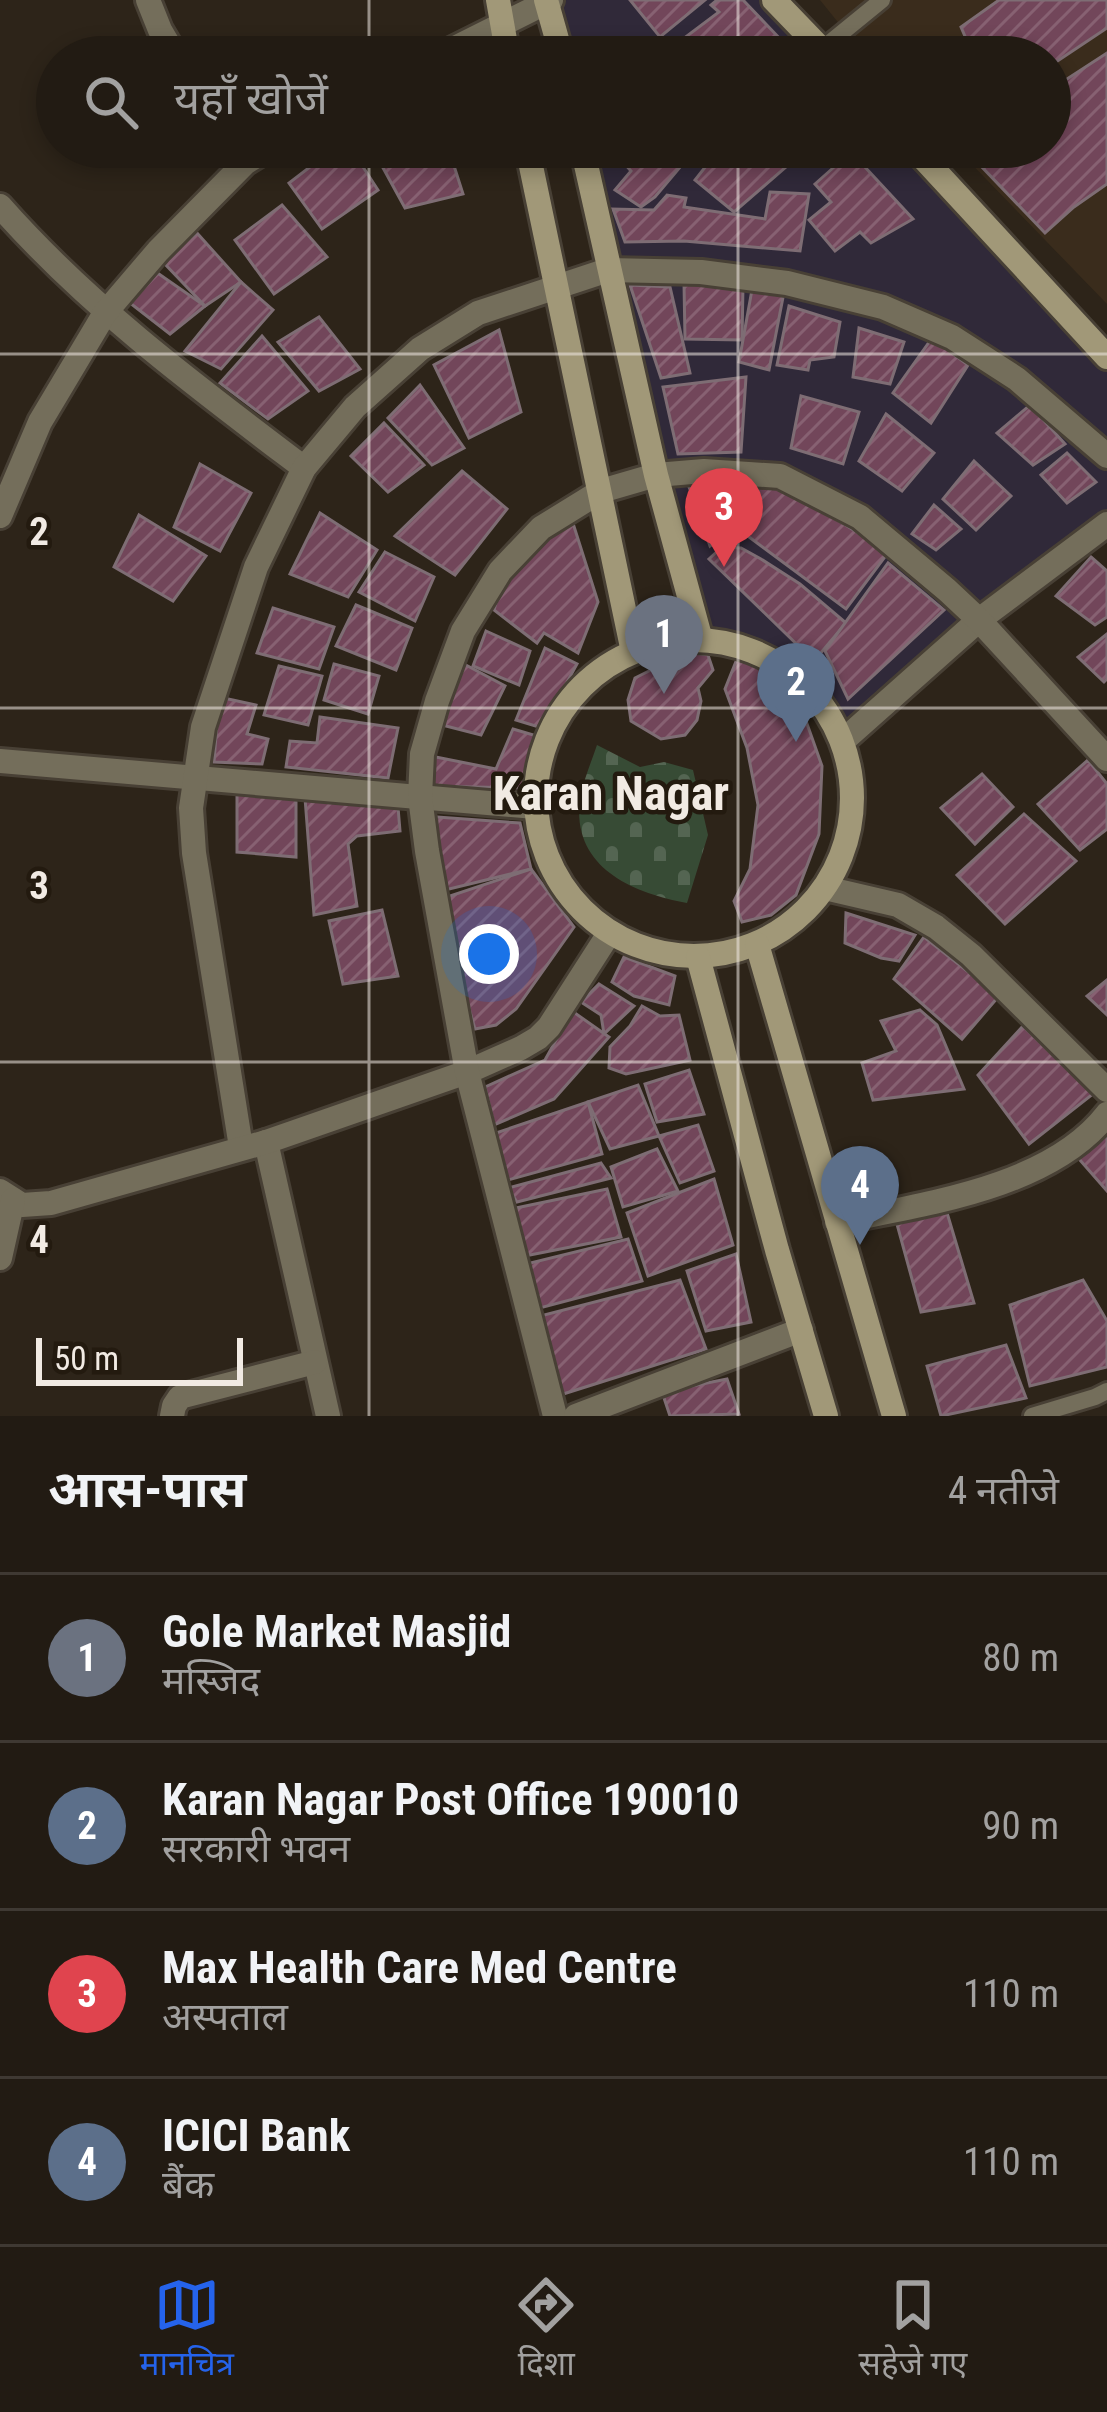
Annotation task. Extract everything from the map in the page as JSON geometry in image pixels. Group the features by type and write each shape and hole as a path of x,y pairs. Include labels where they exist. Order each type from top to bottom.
{"main road":[{"path":"774,0 809,36"},
{"path":"548,1 558,36"},
{"path":"531,168 633,652"},
{"path":"586,168 656,475 700,640"},
{"path":"932,168 1107,357"},
{"path":"700,640 740,646 777,663 808,688 844,739 853,803 845,848 825,888 795,921 757,944 698,957 659,953 610,932 578,906 548,860 535,807 539,761 556,718 585,682 633,652 666,642 700,640"},
{"path":"757,944 894,1416"},
{"path":"698,957 826,1416"}],"street":[{"path":"148,0 164,36"},
{"path":"466,36 500,12 548,1"},
{"path":"0,516 40,422 105,313 229,168"},
{"path":"0,206 105,313 304,468"},
{"path":"328,1416 253,1144 194,853 191,808 203,728 256,567 304,468 355,407 420,349 478,313 608,270 701,272 787,283 883,307 952,338 1017,379 1107,456"},
{"path":"556,1416 467,1072 420,797 422,754 437,701 464,631 500,571 541,529 602,491 656,475 704,471 780,476 860,517 979,620 1107,759"},
{"path":"844,739 979,620 1107,524"},
{"path":"0,761 535,807"},
{"path":"825,888 898,905 936,926 1107,1090"},
{"path":"0,1258 7,1196 34,1206 51,1203 253,1144 467,1072 538,1038 610,932"},
{"path":"837,1222 962,1196 1026,1172 1070,1149 1107,1114"},
{"path":"576,1416 800,1330"},
{"path":"172,1416 180,1397 316,1362"}],"lane":[{"path":"843,36 882,0"},
{"path":"1032,1416 1107,1391"}],"shaded area":[{"path":"551,0 770,0 803,36 556,36"},
{"path":"820,0 1107,0 1107,304 975,168 1071,168 1071,36 849,36"},
{"path":"585,168 928,168 1107,360 1107,524 845,739 809,688 777,663 740,647 701,640"}],"green space":[{"path":"597,745 640,767 664,762 693,770 708,835 687,903 627,884 595,859 585,843 580,799"}],"building":[{"path":"630,0 705,0 661,36"},
{"path":"717,0 743,0 777,36 687,36 719,12 711,5"},
{"path":"999,0 1107,0 1107,28 1071,52 1071,36 965,36 961,27"},
{"path":"1107,53 1107,184 1045,233 983,168 1071,168 1071,76"},
{"path":"309,168 364,168 378,190 322,229 289,183"},
{"path":"383,168 455,168 463,194 405,208"},
{"path":"628,168 679,168 641,207 615,190 631,171"},
{"path":"704,168 785,168 734,212 695,180"},
{"path":"833,168 866,168 913,219 871,243 860,232 835,251 809,220 831,202 815,184"},
{"path":"770,192 809,194 800,251 684,241 625,242 613,209 654,210 667,195 686,198 684,207 765,219"},
{"path":"282,205 327,257 274,294 235,240"},
{"path":"197,233 241,282 205,306 161,260"},
{"path":"146,265 205,306 170,334 121,296"},
{"path":"241,282 273,310 221,369 185,351"},
{"path":"684,283 743,286 742,340 685,339"},
{"path":"753,284 784,292 769,370 739,362"},
{"path":"630,285 670,287 690,373 661,378"},
{"path":"789,306 840,322 834,357 810,360 808,370 777,365"},
{"path":"319,317 360,369 319,391 278,342"},
{"path":"859,328 904,342 890,384 853,377"},
{"path":"499,330 521,412 469,438 434,365"},
{"path":"262,336 308,391 268,419 220,383"},
{"path":"932,338 968,365 931,423 893,393"},
{"path":"746,377 741,452 678,454 663,387"},
{"path":"420,385 464,448 432,465 388,418"},
{"path":"801,396 859,412 843,464 791,448"},
{"path":"1030,405 1065,444 1033,465 997,433"},
{"path":"886,414 934,453 902,491 859,461"},
{"path":"384,423 424,465 388,492 351,456"},
{"path":"1067,453 1096,482 1067,503 1041,475"},
{"path":"974,461 1011,496 976,530 943,499"},
{"path":"200,464 251,493 220,551 174,527"},
{"path":"462,471 507,509 455,575 395,536"},
{"path":"722,482 774,487 820,509 887,554 846,609 741,531 732,529 710,546 689,487"},
{"path":"934,505 961,529 936,550 912,534"},
{"path":"320,513 377,550 348,597 290,574"},
{"path":"139,515 206,556 173,601 114,567"},
{"path":"571,517 598,602 578,653 544,633 537,643 494,610 503,577"},
{"path":"722,547 741,548 761,559 846,623 814,661 709,559"},
{"path":"385,552 434,577 415,621 359,592"},
{"path":"1091,557 1107,571 1107,617 1095,625 1056,596"},
{"path":"888,563 944,610 848,699 825,651"},
{"path":"356,605 412,628 396,670 336,646"},
{"path":"273,608 334,627 319,669 257,653"},
{"path":"486,631 530,651 519,685 473,666"},
{"path":"1107,634 1107,679 1104,682 1078,657"},
{"path":"545,648 577,664 542,728 516,720"},
{"path":"688,652 708,655 713,670 698,688 697,720 685,735 661,739 631,721 628,700 635,678 657,667 679,669"},
{"path":"737,659 772,671 806,721 822,766 819,834 796,895 771,915 742,922 734,901 750,869 758,805 747,748 725,689"},
{"path":"334,664 379,676 368,714 324,700"},
{"path":"464,664 505,686 481,735 438,724"},
{"path":"279,666 322,676 308,725 264,715"},
{"path":"219,697 256,705 247,734 268,739 262,764 214,762"},
{"path":"320,717 398,728 388,778 286,767 290,741 317,743"},
{"path":"513,729 537,736 521,788 427,786 431,756 496,769"},
{"path":"1088,760 1107,784 1107,829 1080,850 1038,804"},
{"path":"982,774 1013,807 975,844 941,808"},
{"path":"237,791 296,800 296,857 237,852"},
{"path":"305,798 398,807 400,831 357,836 348,844 357,906 314,915"},
{"path":"1024,814 1076,861 1005,924 957,875"},
{"path":"423,816 520,823 531,869 437,892"},
{"path":"531,869 574,927 516,1009 496,1025 475,1029 438,900"},
{"path":"382,910 398,976 343,984 329,921"},
{"path":"846,913 915,935 899,961 881,958 845,943"},
{"path":"924,937 999,996 962,1039 894,979"},
{"path":"624,957 675,976 669,1005 634,996 612,982"},
{"path":"1107,980 1107,1015 1087,996"},
{"path":"599,984 634,1006 604,1034 601,1015 581,1002"},
{"path":"642,1006 660,1016 679,1015 690,1060 626,1074 609,1068 610,1047"},
{"path":"920,1010 937,1025 964,1089 873,1100 862,1063 896,1051 881,1021"},
{"path":"572,1011 609,1037 554,1099 494,1125 485,1087 545,1060"},
{"path":"1023,1026 1093,1094 1029,1144 978,1075"},
{"path":"689,1070 704,1114 657,1122 645,1084"},
{"path":"638,1085 659,1136 610,1149 588,1102"},
{"path":"588,1102 602,1154 508,1180 496,1133"},
{"path":"698,1125 714,1171 680,1183 659,1136"},
{"path":"1107,1130 1107,1191 1073,1152"},
{"path":"657,1149 678,1191 623,1207 611,1167"},
{"path":"601,1163 611,1178 517,1202 508,1188"},
{"path":"714,1179 733,1245 648,1276 627,1213"},
{"path":"607,1189 621,1237 520,1257 516,1208"},
{"path":"945,1206 974,1303 921,1312 895,1217"},
{"path":"628,1239 642,1281 536,1309 526,1264"},
{"path":"736,1254 751,1322 706,1331 687,1271"},
{"path":"680,1280 706,1349 560,1395 540,1316"},
{"path":"1083,1280 1107,1321 1107,1367 1030,1386 1010,1305"},
{"path":"1006,1345 1026,1398 941,1416 927,1366"},
{"path":"727,1379 739,1414 670,1416 662,1392"}],"place":[{"name":"Max Health Care Med Centre","path":"724,567"},
{"name":"Gole Market Masjid","path":"664,694"},
{"name":"Karan Nagar Post Office 190010","path":"796,742"},
{"name":"ICICI Bank","path":"860,1245"}],"district":[{"name":"Karan Nagar","path":"611,793"}]}
